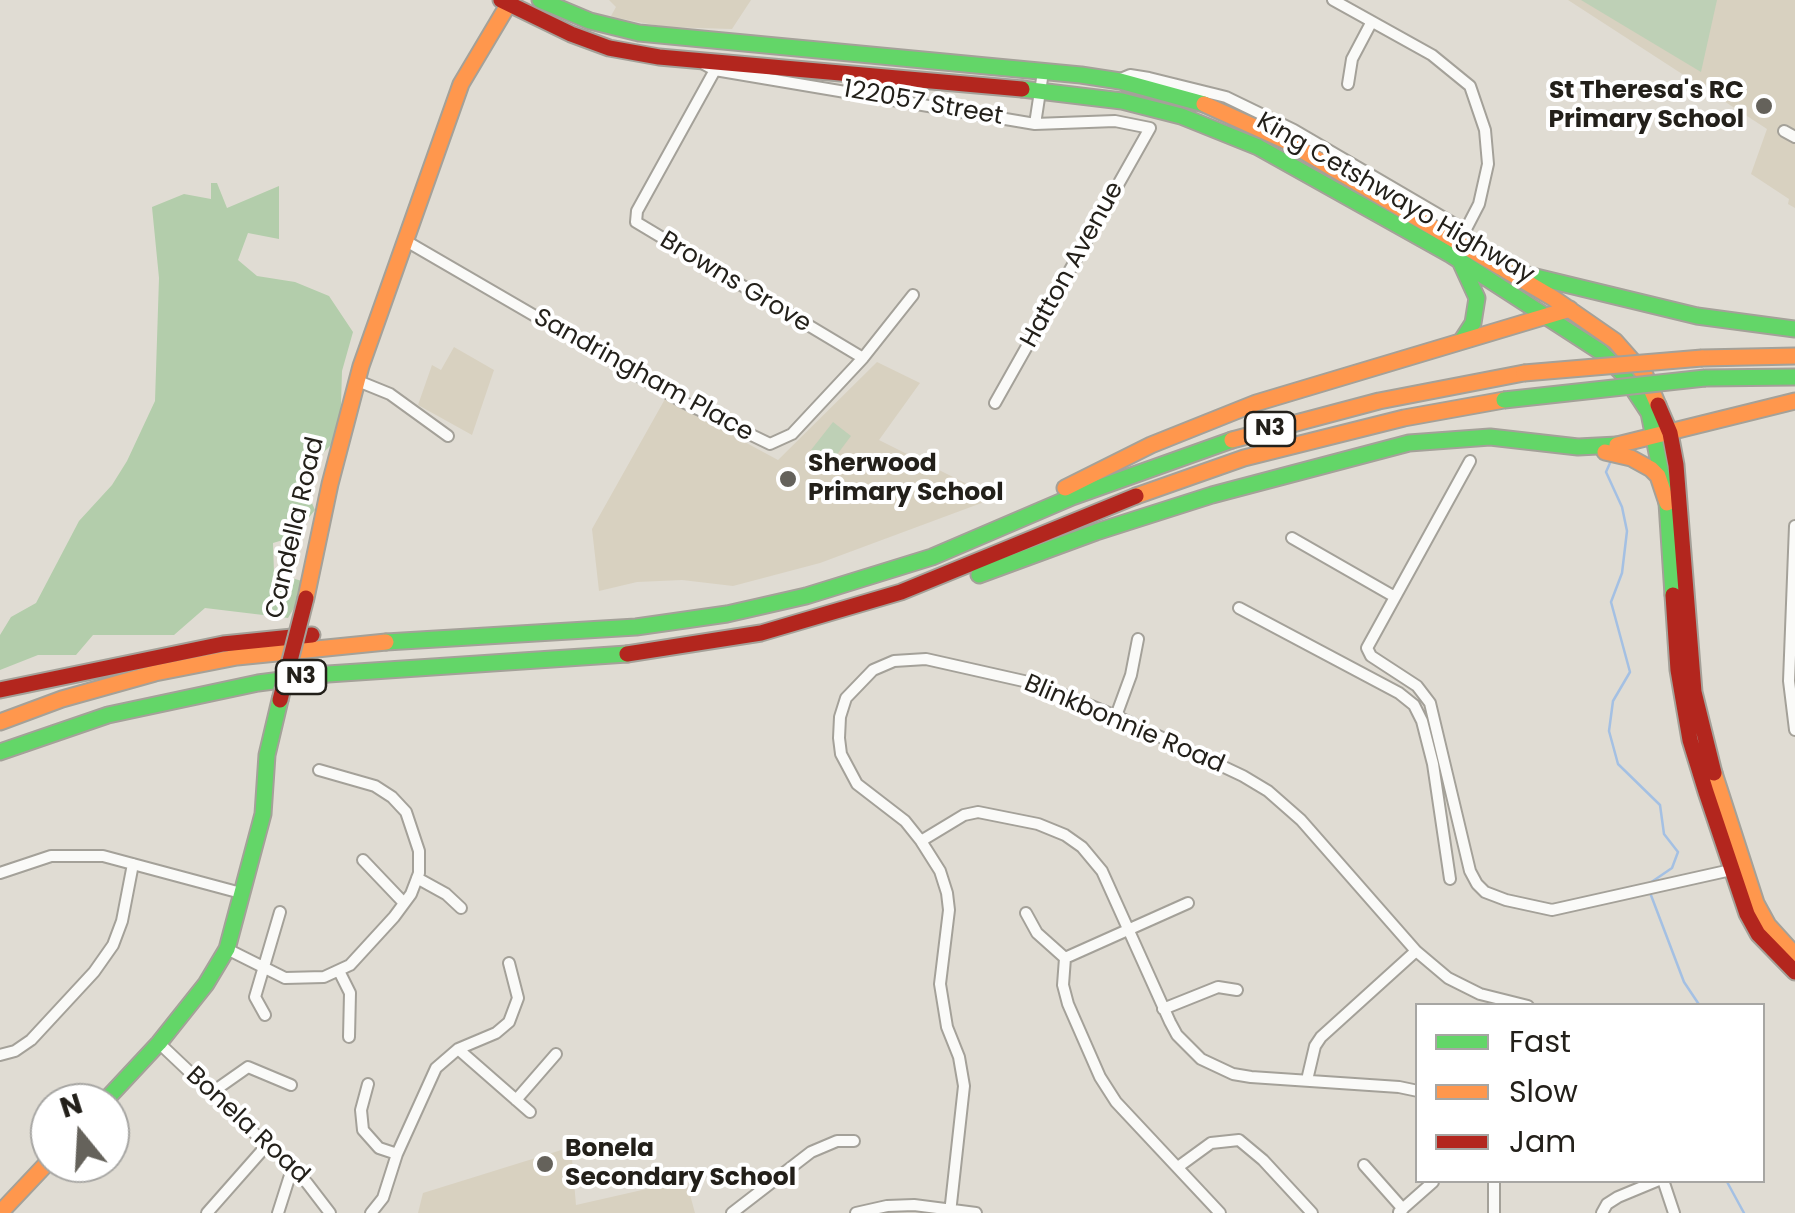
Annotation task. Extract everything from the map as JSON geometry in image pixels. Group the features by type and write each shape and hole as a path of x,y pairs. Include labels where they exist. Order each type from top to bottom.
{"main road":[{"name":"King Cetshwayo Highway","path":"540,0 590,21 638,33 1117,80 1191,100 1262,127 1459,248 1601,352 1624,375 1663,435"},
{"name":"King Cetshwayo Highway","path":"506,1 609,48 698,61 1122,100 1212,127 1503,269 1616,341 1645,375 1658,398 1700,726 1756,903 1768,925 1795,955"},
{"name":"Candella Road","path":"122,1083 159,1044 227,950 263,814 267,755 358,380 461,84 506,1"},
{"path":"1459,248 1477,298 1473,323 1462,340"},
{"path":"1503,269 1697,316 1795,329"},
{"path":"981,538 1076,482 1206,421 1570,309"},
{"name":"N3","path":"0,722 62,699 155,673 236,657 327,646 636,627 727,614 871,577 981,538 1072,497 1225,442 1379,401 1524,373 1702,358 1795,356"},
{"name":"N3","path":"0,752 108,716 258,683 344,672 610,657 760,633 901,592 1130,498 1244,458 1404,418 1572,390 1705,378 1795,377"},
{"path":"1578,447 1625,445 1795,401"},
{"path":"760,633 840,624 1096,532 1280,475 1409,442 1490,437 1578,447 1641,462 1658,476 1672,512"},
{"name":"King Cetshwayo Highway","path":"1672,512 1674,628 1690,740 1741,901 1758,934 1795,972"},
{"path":"0,694 81,671 223,644 344,632 454,638"},
{"path":"0,1213 30,1181"}],"street":[{"path":"1333,0 1456,72 1470,86 1479,104 1488,164 1479,204 1459,248"},
{"path":"1348,84 1352,59 1371,23"},
{"name":"122057 Street","path":"698,61 715,70 1035,124 1115,121 1150,128"},
{"name":"Browns Grove","path":"715,70 637,211 636,222 863,358"},
{"path":"1035,124 1043,72"},
{"name":"Hatton Avenue","path":"995,403 1150,128"},
{"name":"Sandringham Place","path":"406,241 683,402 770,444 792,434 863,358"},
{"path":"863,358 913,295"},
{"path":"358,380 390,394 448,436"},
{"path":"1470,461 1368,650 1371,656 1417,686 1430,703 1470,871 1477,884 1485,892 1542,910 1731,870"},
{"path":"1795,526 1788,681 1795,730"},
{"path":"1292,538 1395,596"},
{"path":"1239,608 1399,693 1414,705 1433,764 1450,878"},
{"path":"1116,716 1131,675 1138,639"},
{"name":"Blinkbonnie Road","path":"950,1211 964,1086 959,1057 947,1027 940,984 949,910 946,892 940,871 922,840 857,784 841,754 840,718 846,698 873,670 904,659 975,668 1038,684 1116,716 1268,791 1301,820 1416,951 1461,986 1518,1003"},
{"path":"227,950 285,978 316,979 339,971 350,965 404,903 417,878 419,851 406,812 375,786 319,770"},
{"path":"922,840 964,815 978,812 1065,835 1094,859 1110,885 1177,1035 1190,1050 1221,1070 1251,1077 1415,1091"},
{"path":"0,872 24,862 77,854 133,864 241,893"},
{"path":"363,860 404,903"},
{"path":"0,1054 30,1040 113,946 133,864"},
{"path":"417,878 446,894 460,908"},
{"path":"1066,958 1188,903"},
{"path":"266,1015 255,997 280,912"},
{"path":"1026,913 1037,933 1066,958"},
{"path":"1307,1080 1321,1036 1416,951"},
{"path":"1066,958 1064,994 1100,1076 1116,1102 1220,1213"},
{"path":"371,1213 383,1198 396,1154 436,1068 458,1050 496,1033 509,1022 518,998 510,962"},
{"path":"339,971 350,993 350,1037"},
{"path":"1164,1009 1218,986 1237,990"},
{"name":"Bonela Road","path":"159,1044 292,1169 330,1213"},
{"path":"458,1050 530,1112"},
{"path":"516,1100 556,1054"},
{"path":"211,1092 248,1067 291,1086"},
{"path":"368,1084 361,1110 364,1130 380,1148 396,1154"},
{"path":"1178,1168 1211,1143 1239,1140 1312,1213"},
{"path":"732,1213 811,1152 837,1141 854,1141"},
{"path":"206,1213 266,1145"},
{"path":"1364,1165 1400,1211 1432,1183"},
{"path":"278,1213 292,1169"},
{"path":"1494,1183 1494,1213"},
{"path":"1602,1213 1618,1197 1653,1183"},
{"path":"1662,1183 1674,1213"},
{"path":"856,1213 914,1204 976,1213"}],"shaded area":[{"path":"609,0 751,0 732,29 665,27 617,18 611,16 616,7"},
{"name":"St Theresa's RC Primary School","path":"1568,0 1795,0 1795,208 1788,204 1789,199 1751,174 1767,129"},
{"path":"454,347 494,370 472,435 418,405 432,365 441,370"},
{"name":"Sherwood Primary School","path":"877,362 920,383 879,440 995,498 820,563 733,586 682,580 637,582 599,591 592,529 665,399 778,460"},
{"name":"Bonela Secondary School","path":"571,1147 576,1205 686,1180 695,1213 418,1213 423,1193"}],"green space":[{"path":"1581,0 1717,0 1701,72"},
{"path":"211,183 217,183 227,208 279,186 279,239 248,233 238,260 257,276 295,282 329,296 353,332 342,371 340,436 322,454 303,483 315,510 293,537 273,543 274,573 309,583 288,618 205,608 174,635 93,635 76,655 38,655 0,670 0,635 11,617 36,603 79,521 112,485 127,461 155,401 159,278 152,207 184,194 211,199"},
{"path":"833,422 851,436 830,464 811,450"}],"waterway":[{"path":"1610,463 1606,472 1622,507 1627,531 1622,573 1611,602 1630,672 1613,701 1609,731 1618,764 1660,805 1664,834 1678,852 1672,868 1650,883"},
{"path":"1649,890 1684,982 1698,1003"},
{"path":"1728,1183 1744,1213"}],"traffic: fast":[{"path":"540,0 590,21 639,33 1081,75 1120,81 1204,104"},
{"path":"1022,89 1122,101 1181,116 1258,147 1451,255 1601,352 1624,375 1649,413 1667,503 1673,595"},
{"path":"1460,261 1477,298 1473,323 1462,340"},
{"path":"1503,269 1697,316 1795,329"},
{"path":"1705,378 1795,377"},
{"path":"1504,400 1705,378"},
{"path":"979,575 1212,495 1409,443 1490,437 1578,447 1617,445"},
{"path":"386,642 636,627 727,614 806,596 932,557 1072,497 1232,440"},
{"path":"0,752 108,715 258,683 328,674 627,654"},
{"path":"122,1083 206,984 227,949 263,814 267,755 280,700"}],"traffic: slow":[{"path":"306,598 361,366 461,84 511,0"},
{"path":"1204,104 1288,142 1553,298 1615,341 1645,375 1658,405"},
{"path":"1065,488 1151,445 1256,403 1570,309"},
{"path":"1702,358 1795,356"},
{"path":"1524,373 1702,358"},
{"path":"1232,440 1379,401 1524,373"},
{"path":"1136,496 1244,458 1404,418 1504,400"},
{"path":"1617,445 1795,401"},
{"path":"1605,452 1631,458 1651,469 1658,476 1667,503"},
{"path":"0,722 62,699 155,673 237,657 386,642"},
{"path":"1714,773 1756,903 1768,925 1795,955"},
{"path":"0,1213 30,1181"}],"traffic: jam":[{"path":"501,0 609,48 659,57 1022,89"},
{"path":"1658,405 1670,433 1676,465 1694,692 1714,773"},
{"path":"627,654 761,633 901,592 1136,496"},
{"path":"1673,595 1678,670 1690,740 1706,792 1747,914 1758,934 1795,972"},
{"path":"280,700 306,598"},
{"path":"0,690 223,644 312,635"}],"place":[{"name":"St Theresa's RC Primary School","path":"1764,106"},
{"name":"Sherwood Primary School","path":"788,479"},
{"name":"Bonela Secondary School","path":"545,1164"}]}
